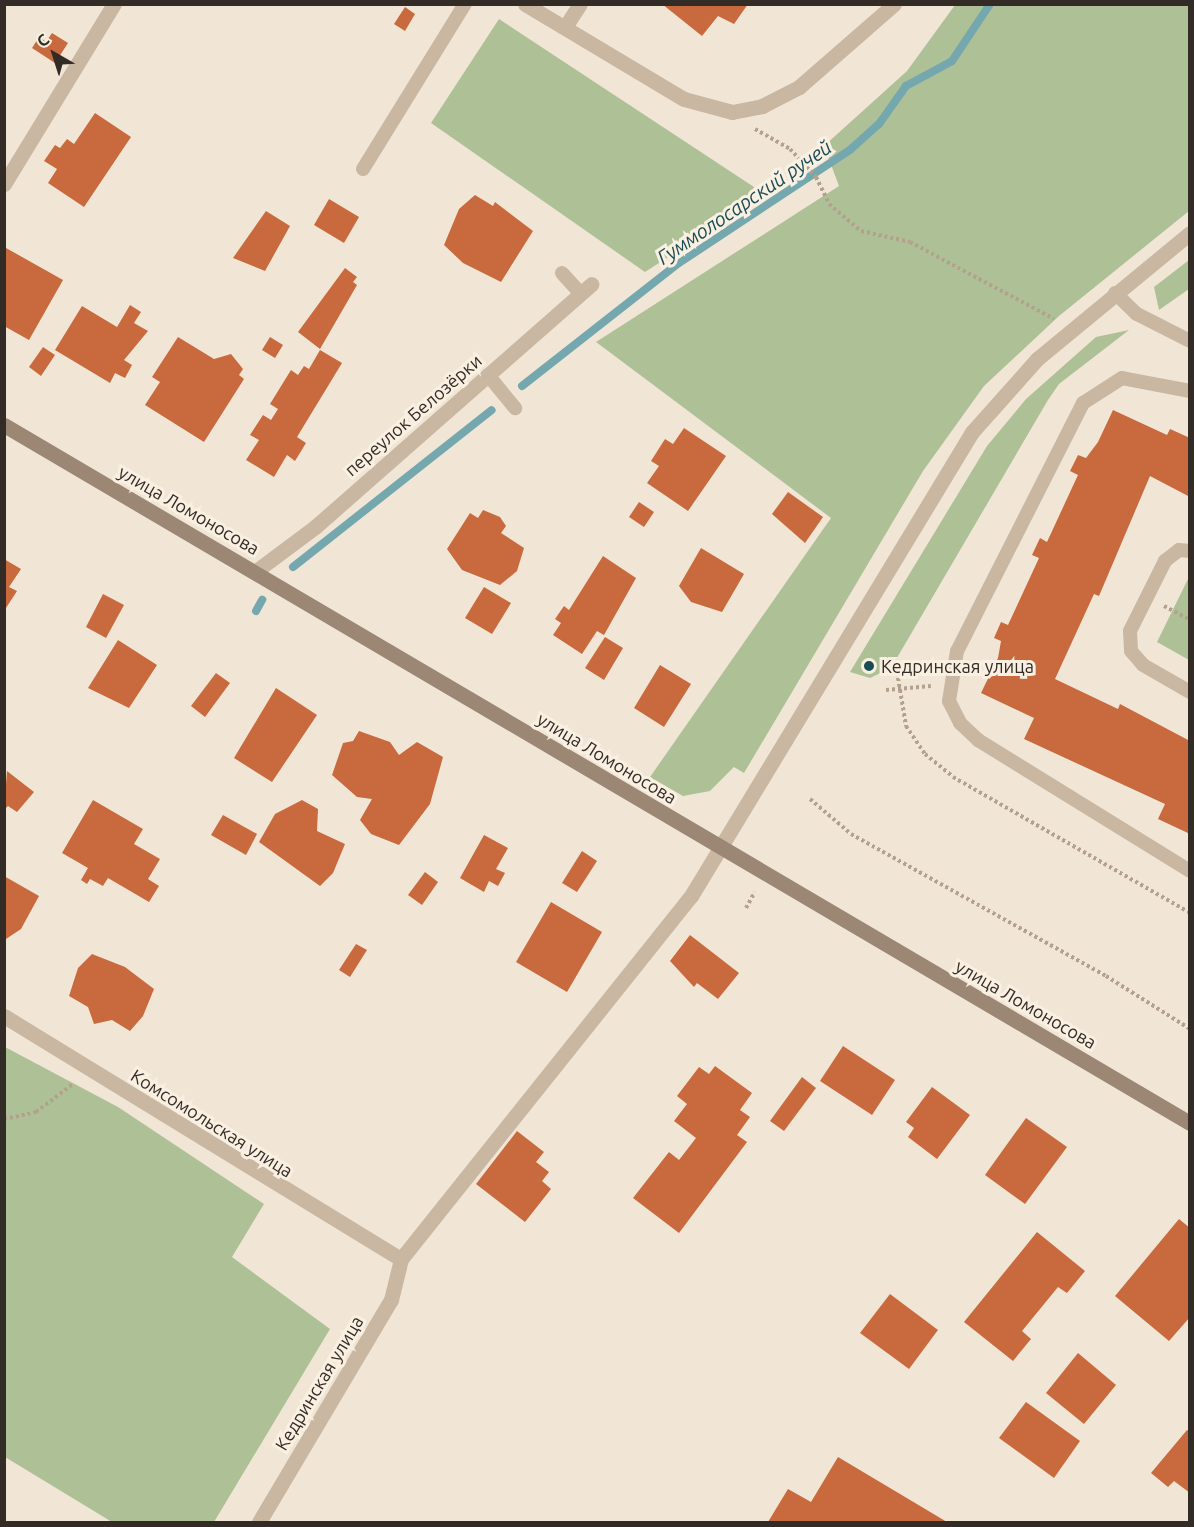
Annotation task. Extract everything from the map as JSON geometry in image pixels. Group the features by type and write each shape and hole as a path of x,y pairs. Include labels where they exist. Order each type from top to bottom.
{"street":[{"path":"4,184 114,4"},
{"path":"525,4 684,99 732,112 762,106 799,87 894,4"},
{"path":"565,27 580,4"},
{"path":"401,1259 691,896 972,432 1037,359 1190,233"},
{"name":"переулок Белозёрки","path":"256,571 586,289"},
{"name":"улица Ломоносова","path":"4,425 256,571 721,848 1190,1123"},
{"name":"Комсомольская улица","path":"4,1016 401,1259"},
{"name":"Кедринская улица","path":"259,1522 391,1300 401,1259"}],"lane":[{"path":"363,169 465,4"},
{"path":"562,273 586,289"},
{"path":"1115,293 1137,314 1190,341"},
{"path":"488,375 515,408"},
{"path":"1190,390 1122,378 1083,403 957,651 949,701 960,723 978,740 1190,871"},
{"path":"1190,551 1179,550 1165,561 1130,631 1131,651 1143,665 1190,692"}],"path":[{"path":"732,112 790,149 816,177 830,204 861,231 920,246 1052,318"},
{"path":"897,672 906,726 925,754 953,777 1190,913"},
{"path":"886,690 950,684"},
{"path":"810,799 851,834 1078,960 1190,1029"},
{"path":"746,908 759,886"},
{"path":"4,1119 36,1112 90,1070"}],"green space":[{"path":"955,5 1189,5 1189,211 1059,316 984,386 923,471 744,773 734,767 710,791 683,796 650,777 831,518 596,342 839,186 824,146 907,71"},
{"path":"499,19 754,187 746,207 645,272 431,123"},
{"path":"1189,260 1189,289 1159,310 1154,287"},
{"path":"1129,330 1059,384 891,668 870,678 850,672 987,446 1026,399 1096,337"},
{"path":"1190,577 1189,660 1157,642"},
{"path":"5,1047 118,1107 264,1204 232,1257 330,1329 214,1522 112,1522 5,1457"}],"building":[{"path":"662,4 748,4 734,24 718,16 702,36"},
{"path":"405,7 415,14 405,31 394,24"},
{"path":"52,33 68,43 55,63 32,48 39,37 46,42"},
{"path":"95,113 131,137 84,207 48,183 57,169 44,161 55,145 60,148 67,139 74,144"},
{"path":"475,195 493,206 495,202 533,231 501,282 463,263 444,245 459,209"},
{"path":"329,199 359,217 344,243 314,225"},
{"path":"266,211 290,226 265,271 233,258"},
{"path":"6,248 63,280 29,340 4,326"},
{"path":"345,268 357,277 353,282 357,285 320,349 298,332"},
{"path":"130,305 141,312 134,323 148,331 124,360 132,365 125,378 115,373 110,383 55,350 82,306 117,327"},
{"path":"178,337 214,359 231,354 243,369 239,375 244,379 204,442 145,405 160,382 152,377"},
{"path":"270,337 283,345 275,358 262,350"},
{"path":"43,347 55,355 41,376 29,367"},
{"path":"320,350 342,363 297,437 306,443 295,461 287,455 274,477 246,460 259,440 250,435 263,415 271,420 278,409 270,404 291,370 298,375 304,366 309,369"},
{"path":"1113,410 1167,435 1170,429 1190,438 1190,497 1150,476 1099,596 1094,594 1055,679 1118,709 1120,704 1190,741 1190,834 1158,819 1165,804 1024,739 1034,718 981,693 998,658 1001,641 994,638 1001,622 1008,625 1039,558 1032,555 1040,538 1047,542 1078,475 1070,471 1078,455 1086,458 1098,442"},
{"path":"684,428 726,456 688,511 647,483 659,466 651,461 665,439 673,444"},
{"path":"788,492 823,517 805,543 772,514"},
{"path":"639,502 654,512 644,527 629,517"},
{"path":"483,510 500,517 506,526 501,533 524,548 517,571 500,585 462,570 447,549 470,513 478,518"},
{"path":"701,548 744,574 722,612 691,602 679,586"},
{"path":"603,556 636,578 604,635 597,631 582,654 553,635 561,623 555,619 564,606 569,610"},
{"path":"4,559 21,569 9,587 17,591 6,608"},
{"path":"484,587 511,603 492,634 465,618"},
{"path":"103,594 124,605 106,638 86,627"},
{"path":"605,637 623,648 604,680 585,668"},
{"path":"118,640 157,665 129,708 88,688"},
{"path":"660,665 691,684 664,727 634,708"},
{"path":"216,673 230,683 205,717 191,706"},
{"path":"276,688 317,715 272,782 234,758"},
{"path":"359,731 390,742 399,755 417,742 443,757 430,804 399,845 371,834 360,820 372,799 357,797 332,775 343,743 353,741"},
{"path":"7,771 34,792 17,812 8,806 4,810"},
{"path":"93,800 143,829 134,844 160,859 148,879 159,886 149,902 108,878 103,886 90,879 87,884 81,880 88,868 62,853"},
{"path":"302,800 318,809 317,831 345,844 333,873 320,886 259,842 275,814"},
{"path":"223,815 257,834 246,855 211,835"},
{"path":"484,835 508,848 496,869 505,873 498,886 489,881 484,892 460,878"},
{"path":"582,851 597,861 577,892 562,883"},
{"path":"425,872 438,882 422,905 408,895"},
{"path":"4,876 39,896 21,929 6,939"},
{"path":"551,902 602,932 567,992 516,962"},
{"path":"690,935 739,973 718,999 697,983 694,987 670,961"},
{"path":"356,944 367,950 350,977 339,970"},
{"path":"92,954 125,967 154,989 143,1016 130,1031 112,1020 94,1024 88,1007 69,996 78,968"},
{"path":"843,1046 895,1080 872,1115 820,1081"},
{"path":"715,1066 752,1093 740,1110 750,1117 737,1135 747,1142 679,1233 633,1198 669,1152 679,1160 696,1138 674,1121 687,1104 677,1096 699,1067 709,1074"},
{"path":"802,1077 816,1088 784,1131 770,1121"},
{"path":"932,1087 970,1115 937,1159 908,1137 914,1128 906,1122"},
{"path":"1026,1118 1067,1147 1025,1204 985,1175"},
{"path":"517,1131 544,1152 536,1162 549,1172 542,1181 551,1189 525,1222 476,1184"},
{"path":"1179,1219 1190,1228 1190,1317 1169,1341 1115,1296"},
{"path":"1037,1232 1085,1271 1067,1293 1058,1287 1022,1331 1031,1339 1013,1361 964,1322"},
{"path":"890,1294 938,1330 909,1369 860,1333"},
{"path":"1078,1353 1116,1385 1084,1424 1046,1393"},
{"path":"1026,1402 1080,1441 1054,1478 999,1438"},
{"path":"1187,1430 1190,1432 1190,1493 1174,1481 1168,1487 1151,1473"},
{"path":"838,1457 947,1522 768,1522 788,1489 811,1502"}],"waterway":[{"name":"Гуммолосарский ручей","path":"522,386 679,263 851,149 879,124 906,86 952,61 990,4"},
{"name":"Гуммолосарский ручей","path":"293,567 492,410"},
{"name":"Гуммолосарский ручей","path":"256,611 262,600"}],"place":[{"name":"Кедринская улица","path":"869,666"}]}
